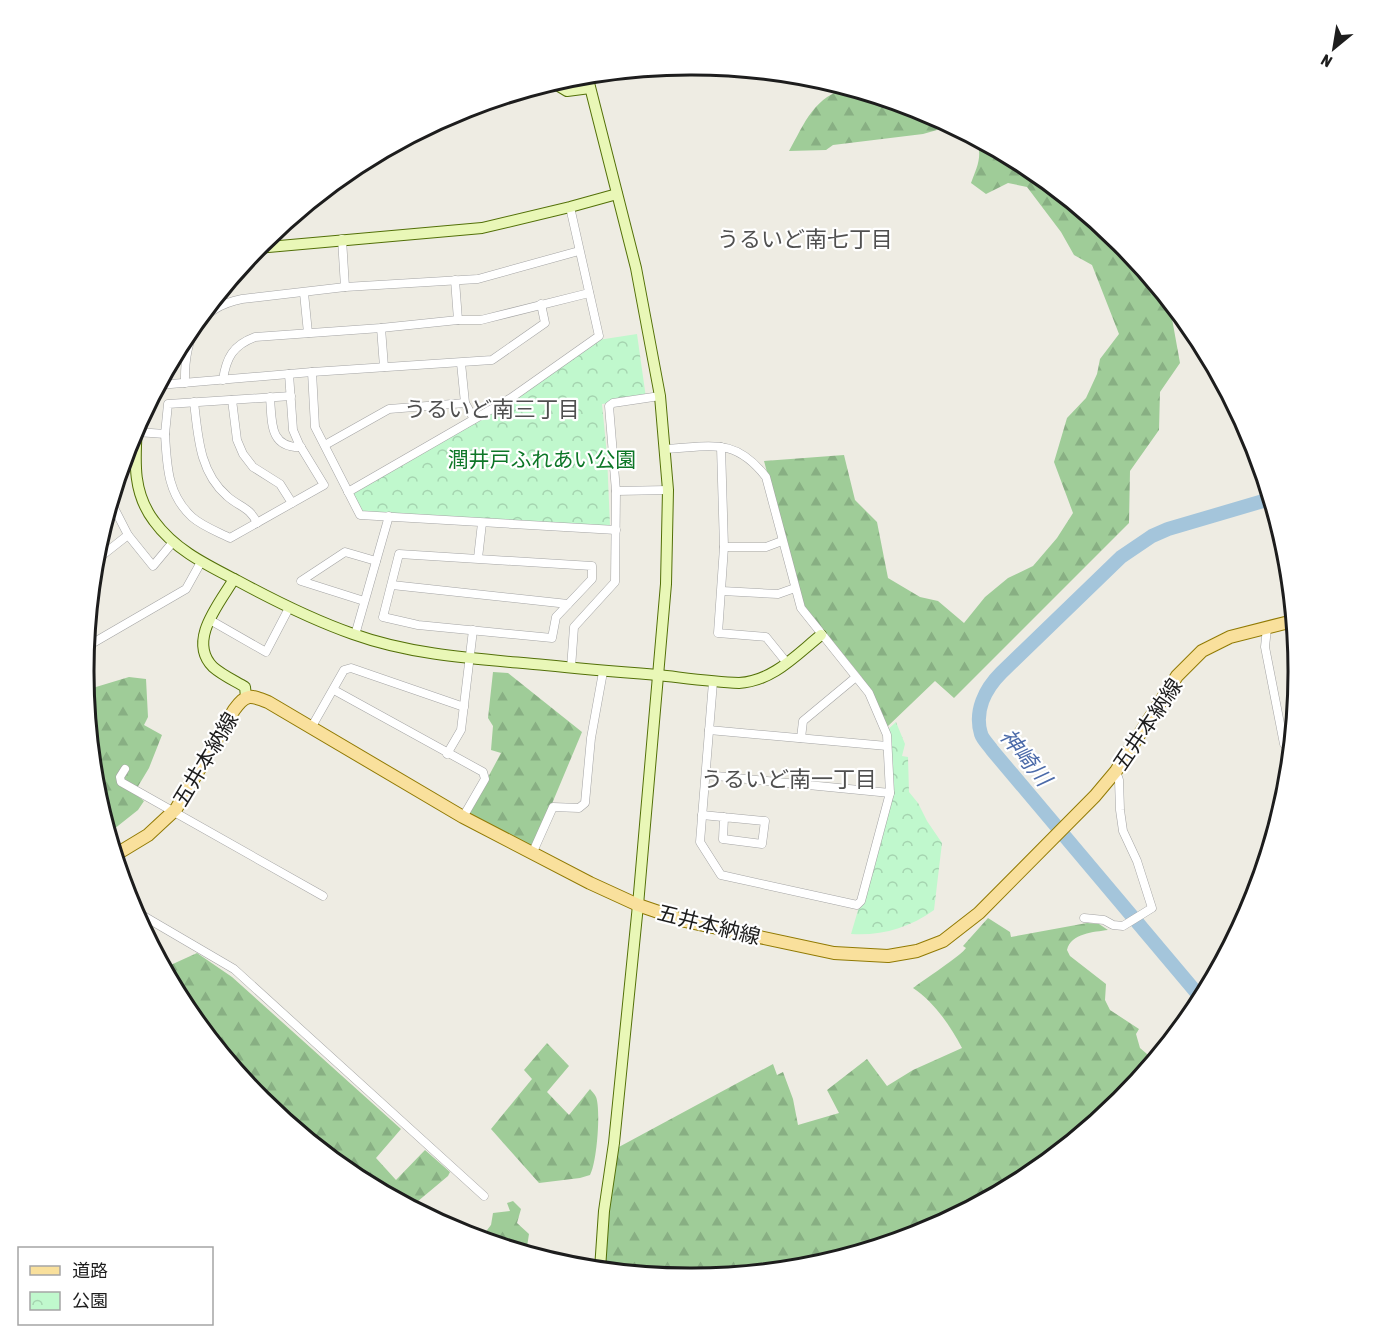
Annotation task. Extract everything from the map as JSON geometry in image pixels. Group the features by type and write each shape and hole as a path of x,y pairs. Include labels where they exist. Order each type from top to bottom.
{"main road":[{"name":"五井本納線","path":"122,851 148,835 173,812 192,785 234,710 246,697 256,697 463,817 532,854 638,905 695,923 834,953 868,956 897,955 917,951 943,941 963,926 1057,837 1116,771 1177,676 1194,658 1212,645 1230,637 1285,623"}],"street":[{"path":"589,84 636,268 660,396 668,490 666,584 638,905 614,1143 604,1211 601,1261"},
{"path":"563,89 567,91 590,88"},
{"path":"273,246 482,228 617,194"},
{"path":"348,492 511,398 599,336 570,207"},
{"path":"342,239 345,287"},
{"path":"218,308 234,300 345,287 478,279 579,251"},
{"path":"455,280 458,320"},
{"path":"304,293 308,333"},
{"path":"223,380 229,356 245,340 255,337 481,320 589,293"},
{"path":"168,384 492,360 544,322 541,304"},
{"path":"381,328 384,367"},
{"path":"185,355 185,382"},
{"path":"461,363 465,403 474,419"},
{"path":"312,372 315,427 360,515 616,530"},
{"path":"289,374 291,396 293,430 324,485 230,538 193,518 177,498 167,475 165,434 168,404 291,396"},
{"path":"571,668 574,627 615,582 616,491 609,406 613,403 660,396"},
{"path":"270,397 273,429 278,441 290,447 301,447"},
{"path":"232,399 237,440 243,454 253,467 280,484 292,503"},
{"path":"194,402 200,452 209,473 225,496 252,512 257,523"},
{"path":"325,445 389,409 465,403"},
{"path":"146,431 165,434"},
{"path":"664,450 722,447 734,449 753,460 766,477 801,608 869,693 887,735 890,793 861,901 857,905 722,875 700,842 713,682"},
{"path":"722,447 724,547 718,633 766,637 787,663"},
{"path":"136,454 135,467 140,495 153,520 173,542 201,562 289,608 355,635 419,651 603,672 739,683 760,681 770,676 821,635"},
{"path":"616,491 668,490"},
{"path":"116,512 128,535 153,566 173,542"},
{"path":"355,635 389,516"},
{"path":"478,558 482,523"},
{"path":"107,549 128,535"},
{"path":"724,547 766,547 782,541"},
{"path":"364,601 301,581 345,552 376,561"},
{"path":"399,554 478,558 592,566 592,579 556,617 552,638 418,625 384,617 399,554"},
{"path":"96,641 186,589 201,562"},
{"path":"234,579 210,620 202,643 206,659 215,669 245,687 246,697"},
{"path":"392,585 568,604"},
{"path":"722,591 778,594 795,588"},
{"path":"210,620 266,652 289,608"},
{"path":"1267,628 1265,647 1283,739"},
{"path":"447,754 461,730 473,630"},
{"path":"311,728 344,670 351,668 464,707"},
{"path":"532,854 554,807 579,808 585,803 591,738 603,672"},
{"path":"801,738 803,721 856,677"},
{"path":"334,690 483,772 485,779 463,817"},
{"path":"710,730 887,746"},
{"path":"125,769 120,777 121,782 323,896"},
{"path":"1084,918 1104,920 1113,925 1125,925 1152,908 1137,861 1123,831 1119,780 1116,771"},
{"path":"706,775 890,793"},
{"path":"702,815 724,817 765,821 762,844 723,839 724,817"},
{"path":"149,919 234,969 484,1196"}],"green space":[{"path":"836,93 845,95 919,120 939,129 923,134 833,145 826,150 789,151 812,112 828,97"},
{"path":"979,150 1054,198 1113,250 1172,319 1180,363 1160,392 1159,430 1130,471 1129,523 954,698 935,681 887,727 872,693 861,676 803,605 764,461 844,455 855,500 877,522 888,578 920,597 938,601 964,623 985,597 1008,578 1033,566 1057,538 1073,513 1054,462 1067,418 1086,398 1097,374 1100,359 1119,334 1092,265 1074,255 1061,232 1027,187 1008,183 986,194 971,183"},
{"name":"潤井戸ふれあい公園","path":"637,334 646,398 602,404 610,526 360,516 350,495 513,400 598,340"},
{"path":"493,672 508,673 582,732 533,849 469,817 501,753 491,750 493,726 488,718"},
{"path":"129,677 146,679 148,717 144,725 162,735 149,768 134,793 144,801 138,810 116,828 100,749 95,687"},
{"path":"896,722 905,744 902,756 908,757 909,792 942,843 934,910 915,922 894,930 873,934 851,934 888,809 884,733"},
{"path":"988,918 1010,932 1011,937 1087,923 1099,924 1108,930 1078,937 1069,944 1067,950 1070,956 1106,984 1105,1000 1110,1010 1139,1029 1136,1034 1140,1048 1148,1055 1113,1093 1054,1145 989,1188 919,1223 845,1248 769,1263 691,1268 652,1267 604,1262 617,1148 773,1064 777,1075 783,1072 793,1099 798,1125 839,1113 827,1090 867,1059 887,1086 913,1070 962,1048 941,1015 913,988 950,962 966,948 963,946"},
{"path":"197,953 232,977 401,1129 376,1158 396,1180 425,1150 450,1172 448,1176 418,1201 393,1188 328,1145 269,1093 243,1065 195,1003 171,965"},
{"path":"547,1043 569,1066 547,1092 569,1115 590,1089 596,1096 598,1136 590,1175 539,1183 491,1129 532,1079 524,1070"},
{"path":"513,1201 521,1209 517,1223 529,1234 527,1245 486,1231 491,1225 493,1213 510,1211 507,1203"}],"waterway":[{"name":"神崎川","path":"1195,991 992,750 981,734 980,709 990,686 1001,673 1121,557 1152,536 1168,529 1262,501"}],"district":[{"name":"うるいど南七丁目","path":"805,239"},
{"name":"うるいど南三丁目","path":"492,409"},
{"name":"うるいど南一丁目","path":"789,779"}]}
